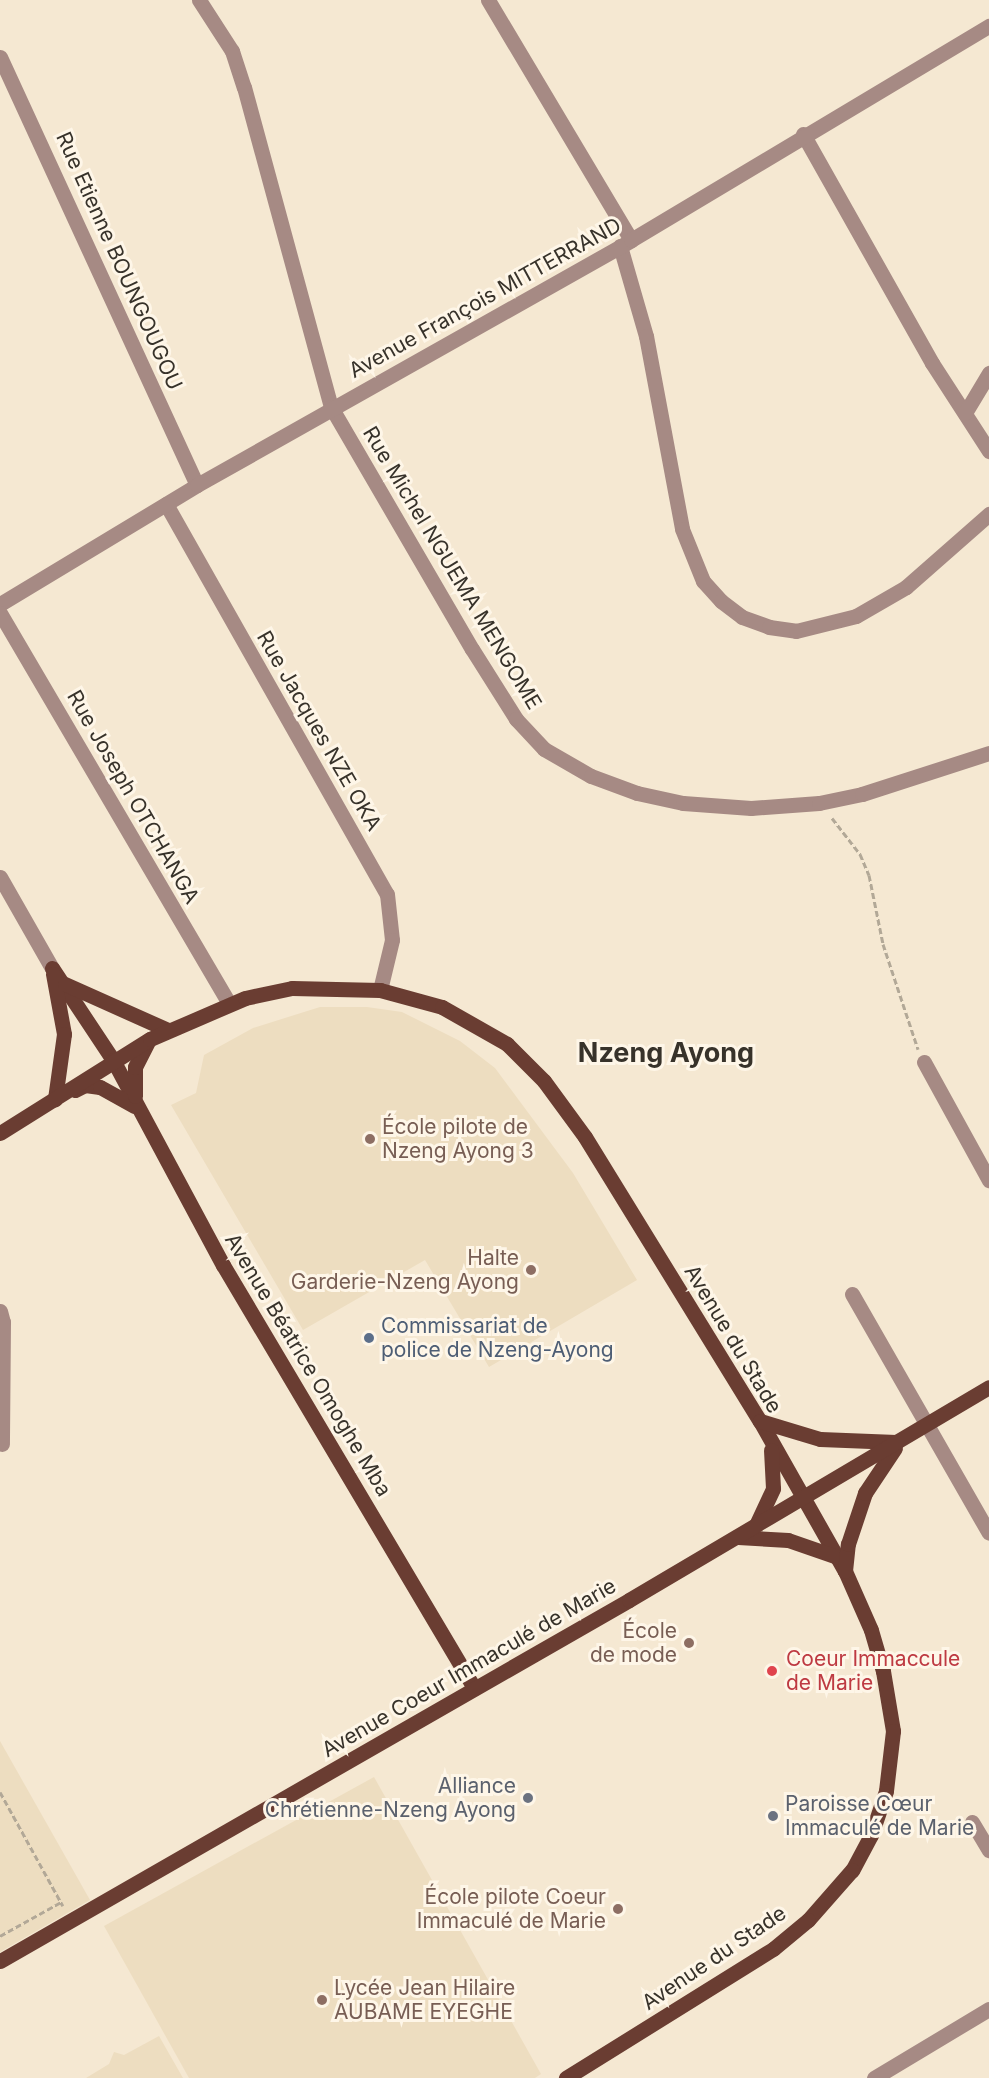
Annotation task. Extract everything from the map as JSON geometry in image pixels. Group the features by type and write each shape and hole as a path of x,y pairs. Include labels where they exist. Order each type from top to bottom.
{"main road":[{"path":"52,968 61,980 74,990 168,1030"},
{"path":"52,968 64,1034 55,1099"},
{"name":"Avenue Béatrice Omoghe Mba","path":"52,968 112,1060 223,1265 474,1688"},
{"name":"Avenue du Stade","path":"0,1133 112,1060 168,1030 229,1003 292,988 380,990 415,997 461,1015 524,1058 585,1137 760,1421 841,1564 884,1671 893,1731 886,1791 871,1835 852,1870 808,1920 773,1949 566,2078"},
{"path":"136,1108 133,1074 150,1039"},
{"path":"55,1099 85,1085 100,1087 136,1108"},
{"name":"Avenue Coeur Immaculé de Marie","path":"0,1961 755,1526 989,1387"},
{"path":"760,1421 820,1439 899,1442"},
{"path":"755,1526 770,1501 773,1488 769,1439"},
{"path":"733,1538 778,1538 814,1546 841,1564 865,1493 899,1442"}],"street":[{"path":"199,0 232,51 244,87 331,407"},
{"path":"488,0 626,243 682,529 704,581 735,612 769,627 796,631 856,616 906,587 989,514"},
{"name":"Avenue François MITTERRAND","path":"0,604 331,407 626,243 803,134 989,26"},
{"name":"Rue Etienne BOUNGOUGOU","path":"0,57 197,485"},
{"path":"803,134 915,334 989,451"},
{"path":"965,413 989,373"},
{"name":"Rue Michel NGUEMA MENGOME","path":"331,407 472,649 516,719 544,749 596,778 662,800 751,808 825,802 905,782 989,753"},
{"name":"Rue Jacques NZE OKA","path":"166,504 387,894 392,940 380,990"},
{"name":"Rue Joseph OTCHANGA","path":"0,613 229,1003"},
{"path":"0,877 52,968"},
{"path":"924,1062 989,1180"},
{"path":"852,1294 989,1533"},
{"path":"0,1311 3,1322 2,1444"},
{"path":"972,1822 989,1850"},
{"path":"874,2078 989,2009"}],"path":[{"path":"825,802 869,874 883,944 924,1062"},
{"path":"0,1792 71,1920"},
{"path":"0,1936 61,1902"}],"shaded area":[{"name":"École pilote de Nzeng Ayong 3","path":"320,1007 367,1007 402,1012 460,1041 495,1068 573,1173 637,1280 489,1367 425,1260 303,1330 171,1105 196,1093 204,1055 253,1028"},
{"path":"0,1741 90,1900 0,1952"},
{"name":"Lycée Jean Hilaire AUBAME EYEGHE","path":"374,1777 541,2074 535,2078 189,2078 104,1926"},
{"path":"159,2036 183,2078 86,2078 109,2064 114,2052 124,2055"}],"place":[{"name":"École pilote de Nzeng Ayong 3","path":"370,1139"},
{"name":"Halte Garderie-Nzeng Ayong","path":"531,1270"},
{"name":"Commissariat de police de Nzeng-Ayong","path":"369,1338"},
{"name":"École de mode","path":"689,1643"},
{"name":"Coeur Immaccule de Marie","path":"772,1671"},
{"name":"Alliance Chrétienne-Nzeng Ayong","path":"528,1798"},
{"name":"Paroisse Cœur Immaculé de Marie","path":"773,1816"},
{"name":"École pilote Coeur Immaculé de Marie","path":"618,1909"},
{"name":"Lycée Jean Hilaire AUBAME EYEGHE","path":"322,2000"}],"district":[{"name":"Nzeng Ayong","path":"666,1053"}]}
